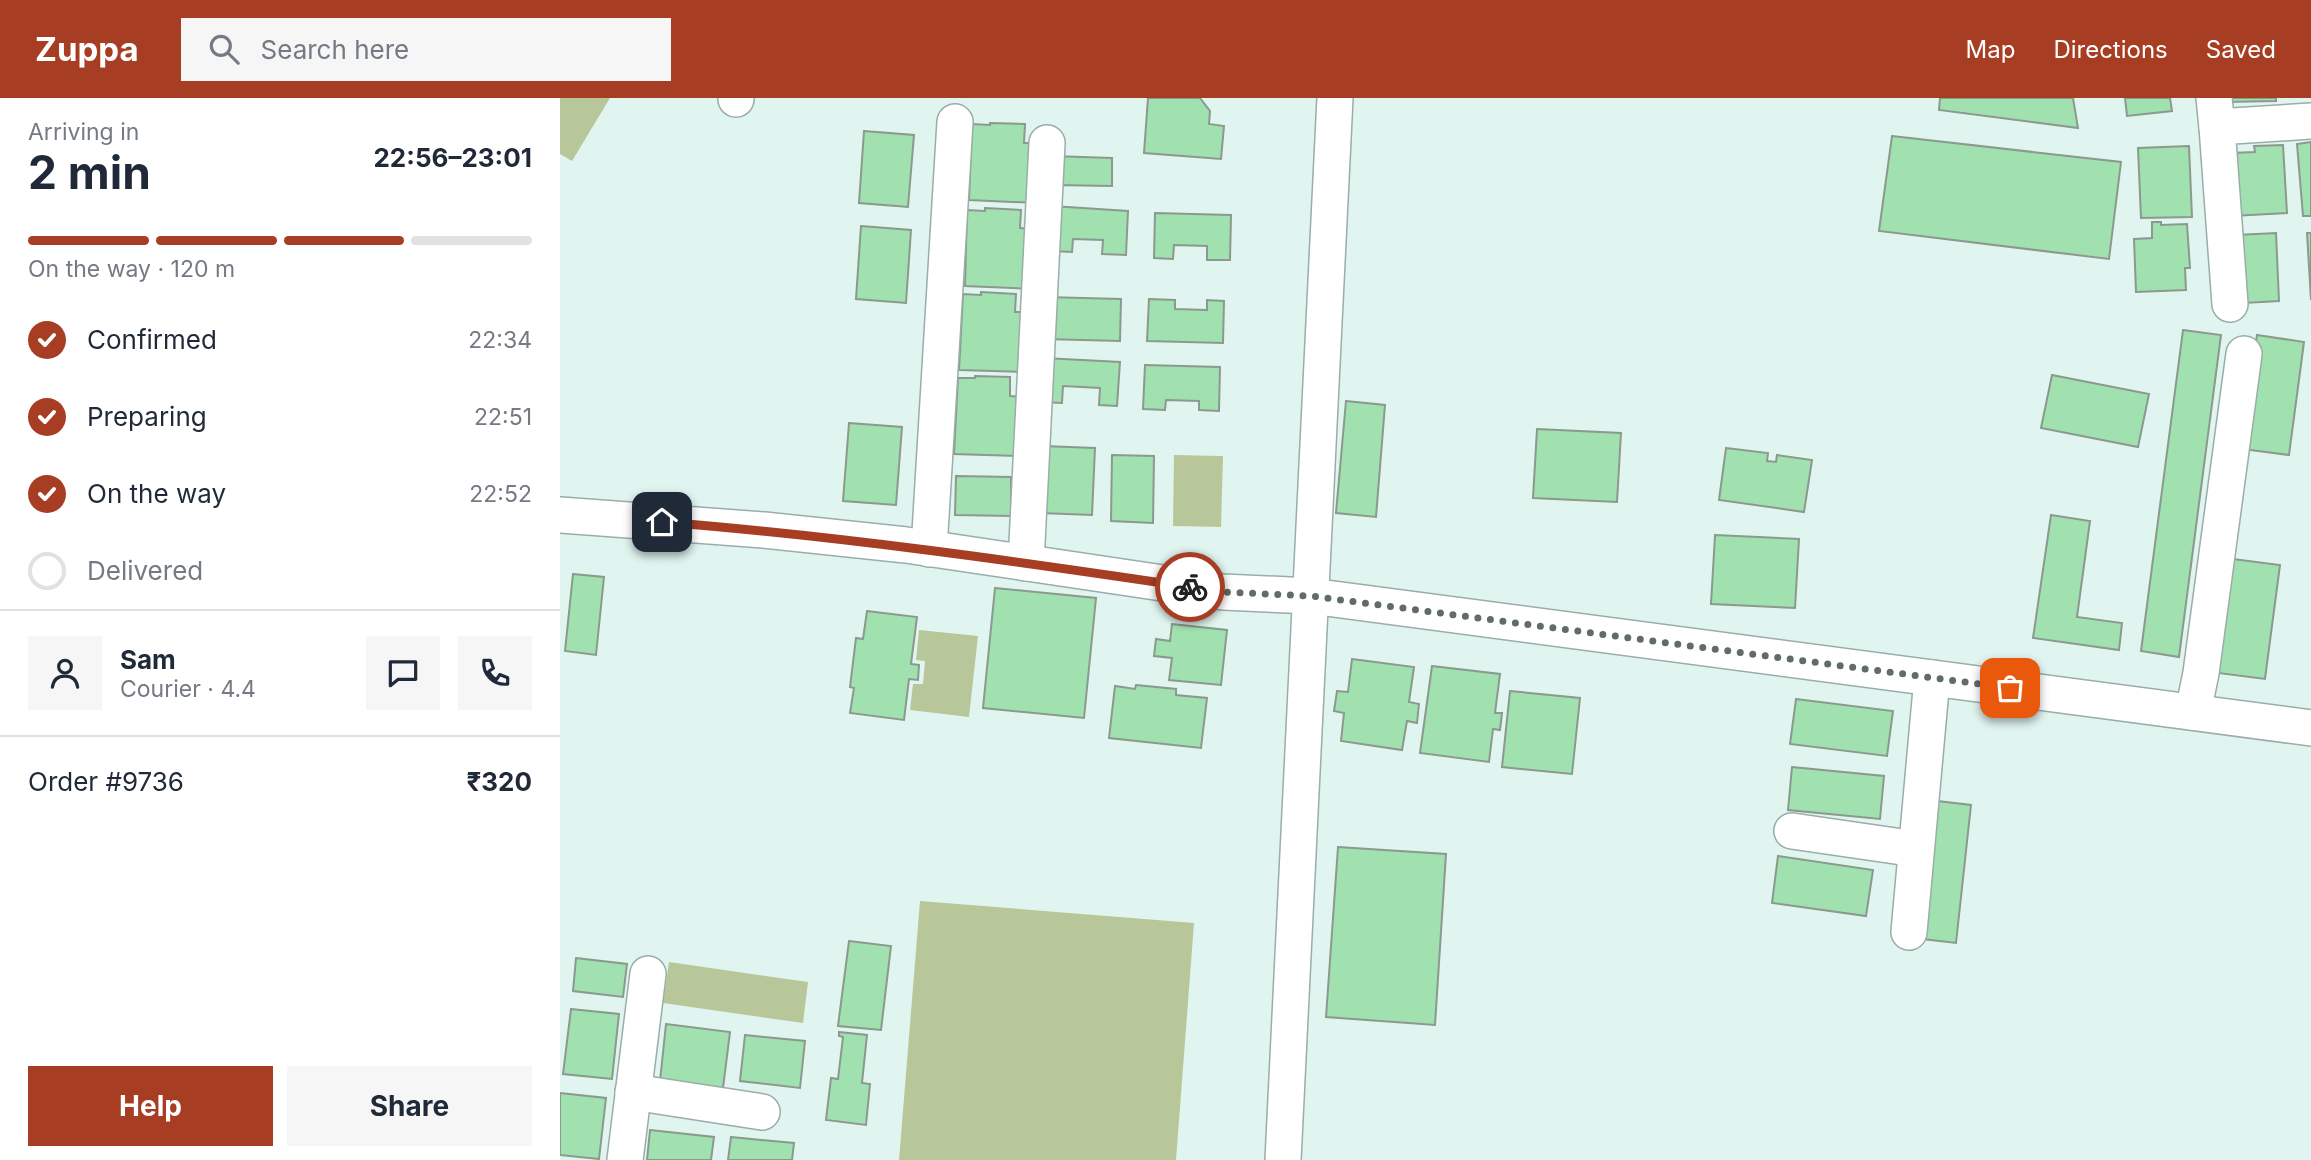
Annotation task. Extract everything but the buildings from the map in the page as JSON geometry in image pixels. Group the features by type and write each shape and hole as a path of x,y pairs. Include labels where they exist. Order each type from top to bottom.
{"street":[{"path":"1283,1160 1335,98"},
{"path":"2230,304 2215,113 2311,121"},
{"path":"929,548 955,122"},
{"path":"1026,563 1047,143"},
{"path":"2193,712 2201,673 2244,354"},
{"path":"560,515 764,530 929,548 1223,592 1311,596 2311,728"},
{"path":"1909,932 1932,678"},
{"path":"1792,831 1916,849"},
{"path":"625,1160 648,974"},
{"path":"634,1092 762,1112"}],"green space":[{"path":"560,98 610,98 572,161 560,154"},
{"path":"1174,455 1223,456 1221,527 1173,526"},
{"path":"919,630 978,636 969,717 910,710 913,684 923,684 925,661 916,660"},
{"path":"920,901 1194,923 1176,1160 899,1160"},
{"path":"669,962 808,982 803,1023 663,1003"}],"way so far":[{"path":"1190,587 1223,592 1311,596 2010,688"}],"route":[{"path":"662,522 906,545 1190,587"}]}
